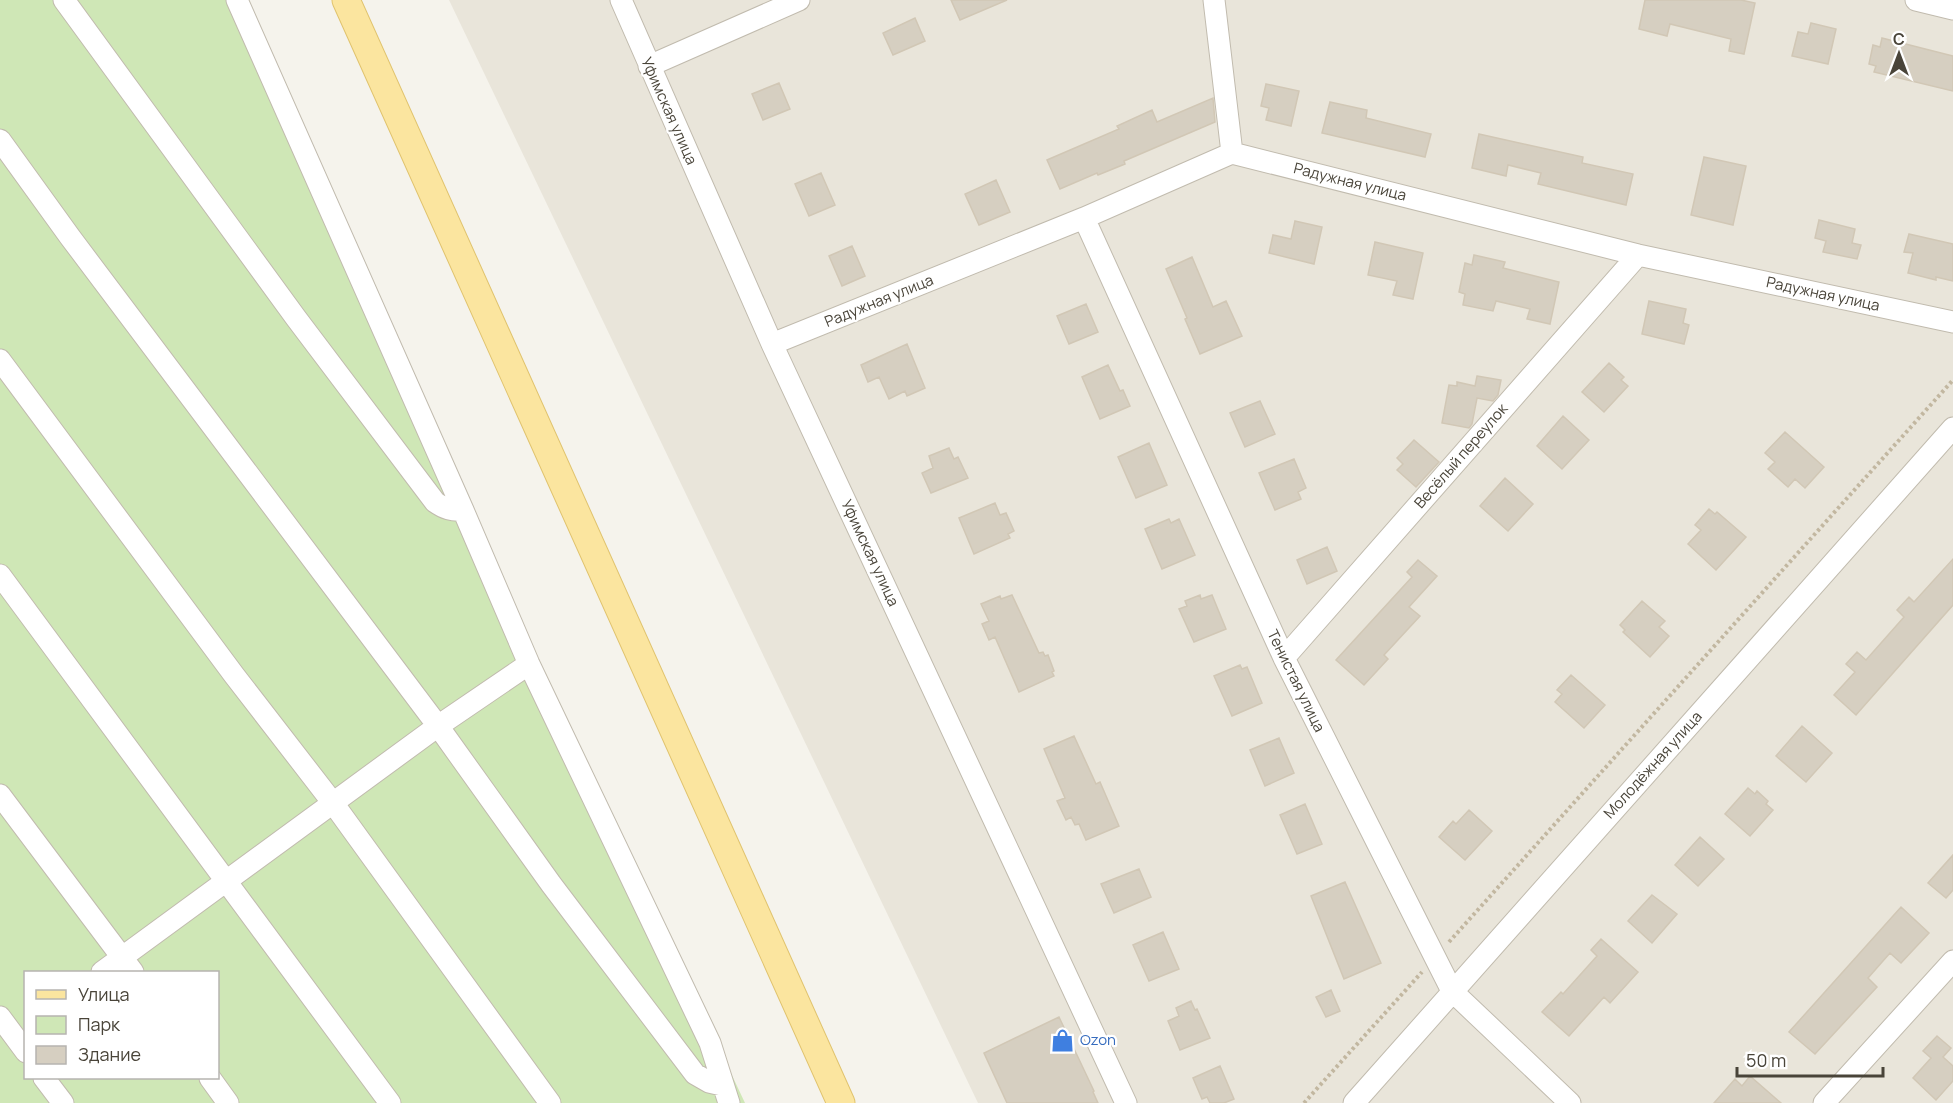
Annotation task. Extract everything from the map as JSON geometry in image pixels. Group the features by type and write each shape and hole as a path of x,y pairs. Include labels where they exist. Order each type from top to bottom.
{"main road":[{"path":"346,0 841,1103"}],"street":[{"path":"64,0 296,318 435,502 453,511 463,510"},
{"path":"237,0 529,664 710,1043 726,1094"},
{"name":"Уфимская улица","path":"621,0 772,344 1126,1103"},
{"path":"649,66 799,0"},
{"path":"1214,0 1232,153"},
{"path":"1916,0 1953,9"},
{"path":"0,140 695,1074 726,1094"},
{"name":"Радужная улица","path":"772,344 1084,218 1232,153 1638,255 1953,322"},
{"name":"Тенистая улица","path":"1084,218 1284,658 1452,991 1570,1103"},
{"name":"Весёлый переулок","path":"1284,658 1638,255"},
{"path":"0,360 234,675 333,803 550,1103"},
{"name":"Молодёжная улица","path":"1354,1103 1953,428"},
{"path":"0,575 390,1103"},
{"path":"106,971 128,965 226,880 438,726 529,664"},
{"path":"0,795 128,965"},
{"path":"1824,1103 1953,961"},
{"path":"0,1017 17,1042"},
{"path":"45,1079 63,1103"},
{"path":"211,1079 228,1103"}],"path":[{"path":"1304,1103 1953,380"}],"shaded area":[{"path":"449,0 1953,0 1953,1103 978,1103"}],"green space":[{"path":"0,0 226,0 745,1103 0,1103"}],"building":[{"path":"951,0 1007,0 960,20"},
{"path":"1645,0 1741,0 1755,3 1744,54 1729,51 1731,39 1670,24 1667,36 1639,29"},
{"path":"915,18 925,41 893,55 883,33"},
{"path":"1811,23 1836,29 1828,64 1792,56 1798,32 1808,34"},
{"path":"1882,38 1953,56 1953,91 1874,72 1876,66 1869,64 1873,45 1880,47"},
{"path":"779,83 790,109 763,120 752,94"},
{"path":"1266,84 1299,91 1291,126 1266,120 1269,108 1261,106"},
{"path":"1213,98 1215,122 1124,161 1125,164 1060,189 1047,160 1119,129 1117,126 1152,110 1157,122"},
{"path":"1330,102 1367,110 1366,118 1431,134 1425,157 1322,133"},
{"path":"1479,134 1583,157 1582,163 1633,174 1626,205 1538,184 1541,173 1508,165 1506,176 1472,168"},
{"path":"1704,157 1746,166 1733,225 1691,215"},
{"path":"821,173 835,205 809,216 795,184"},
{"path":"996,180 1010,212 979,225 965,194"},
{"path":"1819,220 1855,229 1852,243 1861,245 1857,259 1823,252 1826,241 1815,238"},
{"path":"1295,221 1322,227 1314,264 1269,253 1273,235 1291,239"},
{"path":"1909,234 1953,244 1953,281 1936,277 1936,280 1908,273 1913,253 1904,252"},
{"path":"1375,242 1423,253 1413,299 1393,295 1397,281 1368,275"},
{"path":"852,246 865,276 842,286 829,256"},
{"path":"1474,255 1505,262 1503,268 1559,282 1550,324 1527,319 1530,309 1496,301 1493,311 1463,305 1465,294 1459,292 1465,263 1472,265"},
{"path":"1192,257 1213,307 1226,301 1242,336 1200,354 1166,269"},
{"path":"1649,301 1686,309 1683,323 1689,325 1684,344 1642,334"},
{"path":"1086,304 1098,332 1069,344 1057,316"},
{"path":"907,344 925,388 907,396 905,391 889,399 879,377 868,382 861,365"},
{"path":"1609,363 1624,377 1621,380 1628,386 1604,412 1582,392"},
{"path":"1108,365 1130,406 1100,419 1082,377"},
{"path":"1477,376 1501,380 1498,395 1493,401 1477,398 1472,424 1469,428 1442,423 1449,385 1457,386 1457,382 1475,386"},
{"path":"1260,401 1275,434 1245,447 1230,413"},
{"path":"1563,416 1589,440 1562,469 1537,446"},
{"path":"1785,432 1824,467 1805,488 1795,479 1788,487 1768,469 1775,462 1765,453"},
{"path":"1414,440 1439,462 1416,487 1397,470 1403,464 1397,458"},
{"path":"1149,443 1167,485 1136,498 1118,457"},
{"path":"949,448 954,459 958,457 968,478 931,493 922,473 933,468 929,456"},
{"path":"1294,459 1306,488 1298,492 1301,499 1275,510 1259,473"},
{"path":"1505,478 1533,504 1508,531 1480,506"},
{"path":"995,503 1000,515 1006,513 1014,531 1008,534 1010,538 974,554 959,518"},
{"path":"1709,509 1715,514 1717,512 1746,537 1716,570 1688,544 1701,530 1695,525"},
{"path":"1169,519 1171,523 1179,519 1195,555 1162,569 1145,529"},
{"path":"1327,547 1337,571 1307,584 1297,560"},
{"path":"1953,559 1953,605 1856,715 1834,695 1855,672 1846,664 1857,652 1866,660 1904,617 1897,610 1909,597 1914,602"},
{"path":"1418,560 1437,576 1409,607 1420,616 1384,655 1388,659 1364,685 1336,660 1412,577 1407,572"},
{"path":"1012,595 1039,653 1043,652 1045,656 1048,655 1054,671 1052,672 1054,676 1019,692 995,637 989,640 982,624 989,621 981,604 1000,596 1001,599"},
{"path":"1200,595 1201,599 1212,595 1226,629 1194,642 1179,609 1187,606 1185,601"},
{"path":"1642,601 1665,621 1659,627 1669,636 1650,657 1623,632 1625,630 1620,625"},
{"path":"1240,665 1242,669 1247,667 1262,703 1232,716 1214,676"},
{"path":"1571,675 1605,705 1584,728 1555,702 1562,694 1557,690"},
{"path":"1802,726 1832,753 1806,782 1776,756"},
{"path":"1074,736 1096,784 1100,782 1119,826 1086,840 1079,824 1075,825 1071,817 1066,820 1057,801 1065,798 1044,749"},
{"path":"1279,738 1294,773 1265,786 1250,750"},
{"path":"1748,788 1755,794 1757,791 1768,801 1766,804 1773,810 1750,836 1725,814"},
{"path":"1305,804 1322,844 1297,854 1280,815"},
{"path":"1469,810 1492,831 1465,860 1439,837 1453,821 1456,824"},
{"path":"1700,837 1724,859 1698,886 1675,865"},
{"path":"1953,855 1953,890 1946,898 1928,883"},
{"path":"1139,869 1151,897 1114,913 1101,884"},
{"path":"1345,882 1381,963 1344,979 1311,896"},
{"path":"1652,895 1677,914 1652,943 1628,921"},
{"path":"1901,907 1929,933 1901,963 1890,953 1868,978 1877,987 1815,1054 1789,1032"},
{"path":"1163,932 1179,969 1149,981 1133,945"},
{"path":"1601,939 1638,972 1610,1003 1604,997 1569,1036 1542,1012 1561,992 1563,994 1597,956 1591,950"},
{"path":"1331,990 1340,1011 1326,1017 1316,997"},
{"path":"1191,1001 1210,1038 1180,1050 1168,1021 1179,1016 1176,1008"},
{"path":"1059,1017 1098,1103 1007,1103 984,1053"},
{"path":"1937,1036 1951,1048 1943,1057 1953,1066 1953,1081 1936,1100 1913,1078 1931,1058 1923,1051"},
{"path":"1220,1066 1234,1099 1224,1103 1210,1103 1207,1097 1202,1099 1193,1078"},
{"path":"1750,1076 1781,1103 1714,1103 1735,1079 1742,1086"}],"place":[{"name":"Ozon","path":"1062,1040"}]}
